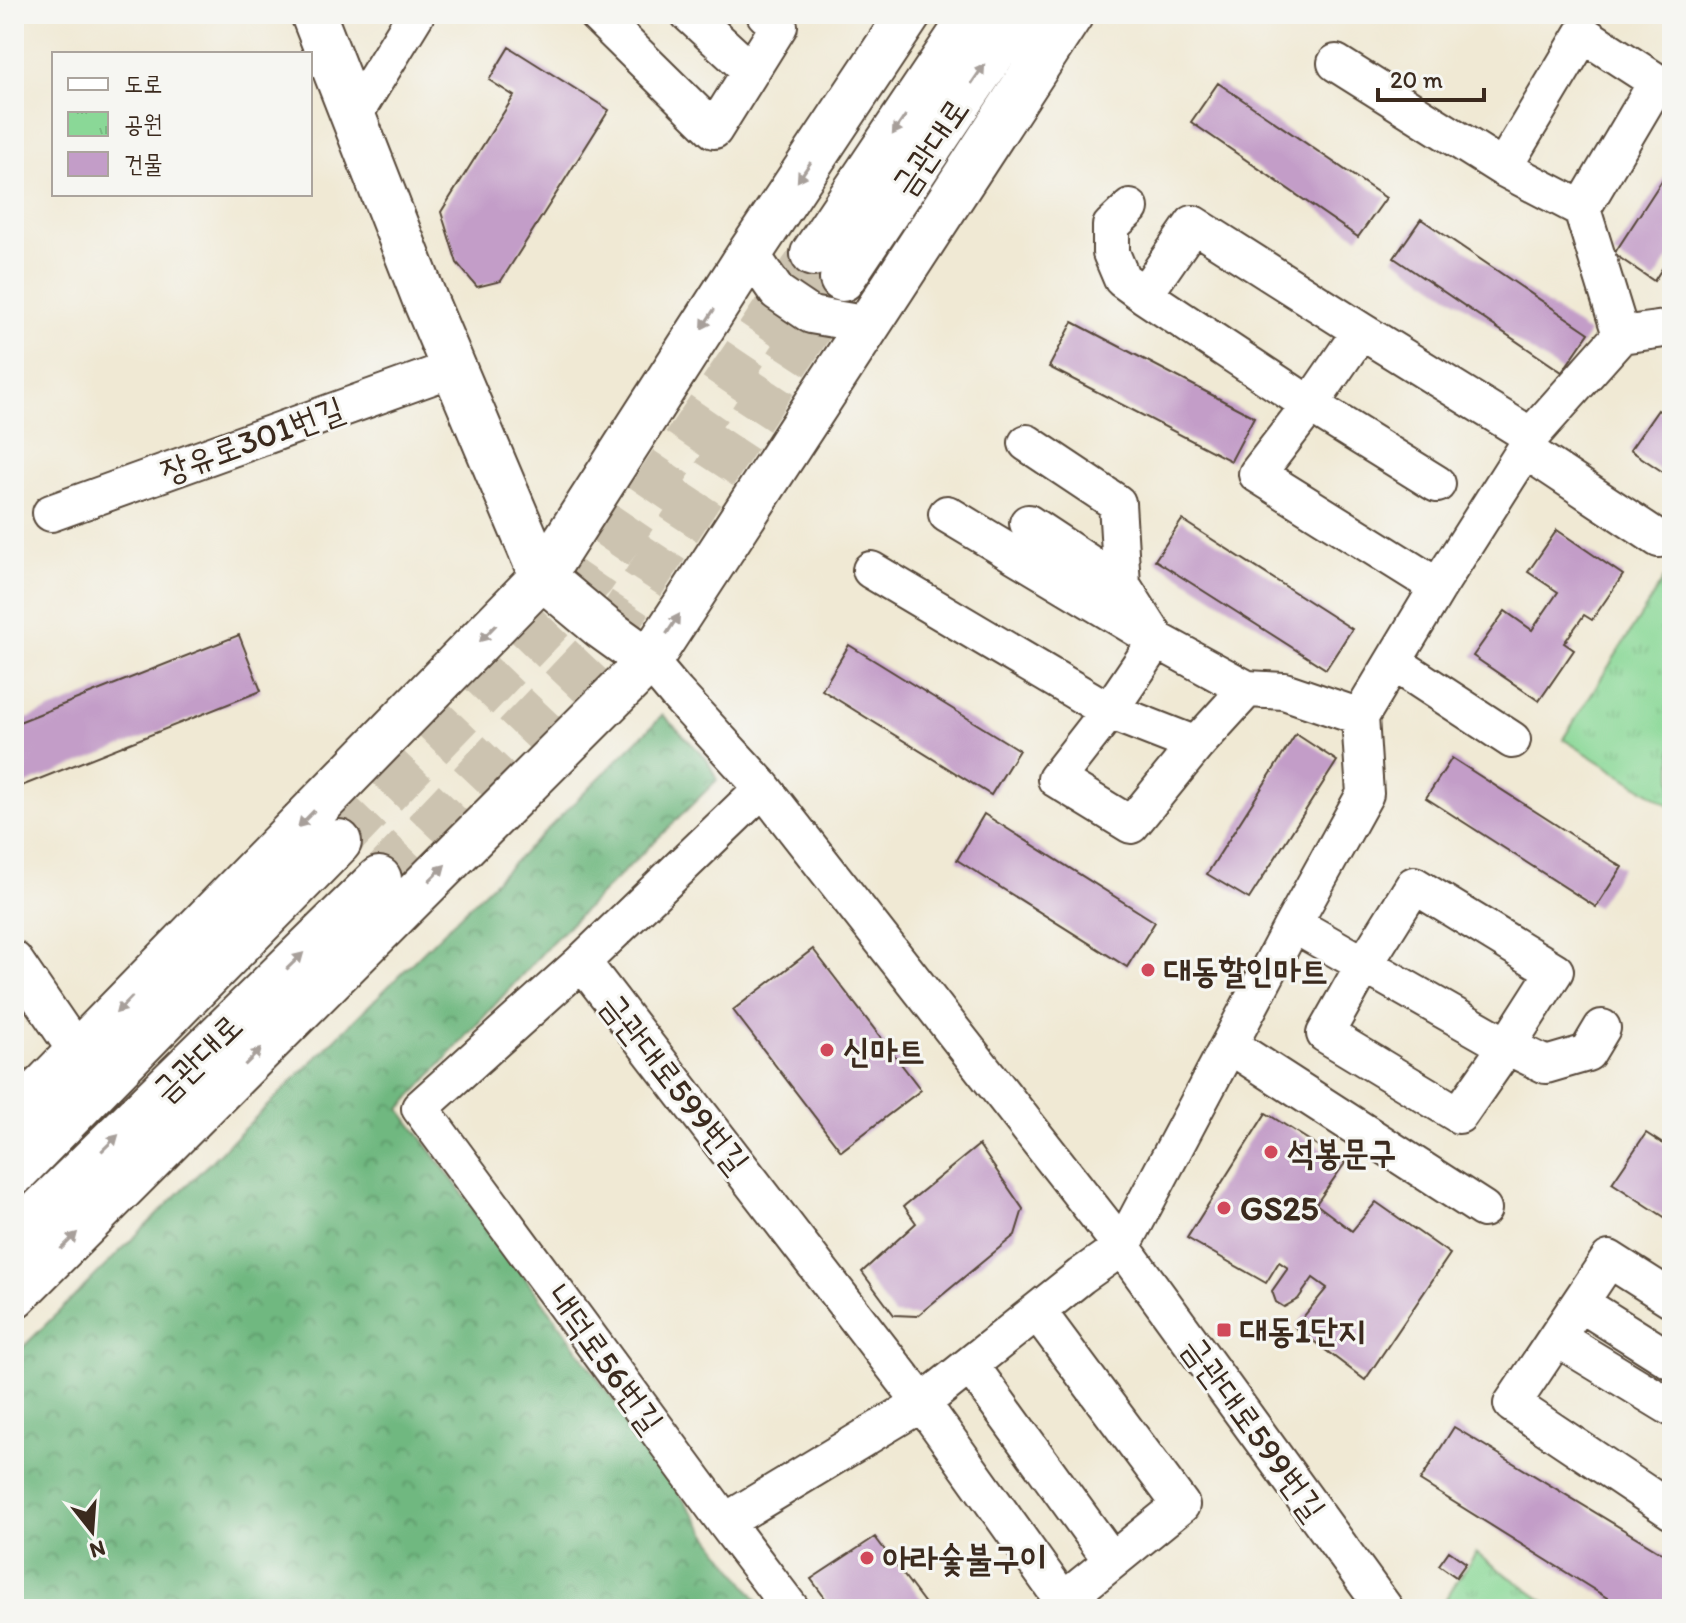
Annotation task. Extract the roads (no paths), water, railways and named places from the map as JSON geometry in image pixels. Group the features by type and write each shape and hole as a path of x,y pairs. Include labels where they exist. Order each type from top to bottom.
{"main road":[{"path":"313,14 352,118 542,577 649,661"},
{"path":"14,1117 542,577 750,253 909,14"},
{"name":"금관대로","path":"974,14 828,267 1019,14"},
{"path":"14,1296 649,661 1071,14"},
{"name":"금관대로","path":"14,1173 339,842"},
{"name":"금관대로","path":"14,1237 379,879"}],"street":[{"path":"352,118 416,14"},
{"path":"596,14 714,130 779,26 765,14"},
{"path":"689,14 751,71"},
{"path":"1503,168 1583,34 1657,82 1582,209"},
{"path":"1336,63 1503,168 1582,209 1621,335"},
{"path":"1130,208 1111,226 1111,253 1122,279 1310,405 1437,484"},
{"path":"1144,295 1193,224 1528,443 1659,539"},
{"path":"750,253 777,292 811,315 869,325"},
{"path":"725,1522 922,1403 1122,1247 1365,794 1360,717 1528,443 1621,335 1672,328"},
{"path":"1361,331 1257,474 1438,587"},
{"name":"장유로301번길","path":"51,513 454,368"},
{"path":"1027,443 1117,503 1122,585"},
{"path":"947,514 1157,640 1247,689 1284,691 1360,717"},
{"path":"1028,523 1122,585 1157,640"},
{"path":"871,570 1109,711 1196,745"},
{"path":"1157,640 1109,711 1056,779 1131,825 1196,745 1247,689"},
{"name":"금관대로599번길","path":"649,661 763,788 1122,1247 1385,1609"},
{"path":"1393,662 1512,740"},
{"name":"금관대로599번길","path":"763,788 582,962 922,1403 1066,1605"},
{"path":"1414,885 1555,971 1507,1046 1459,1115 1325,1034 1414,885"},
{"path":"1293,924 1546,1065 1587,1053 1602,1028"},
{"path":"14,960 77,1052"},
{"name":"내덕로56번길","path":"582,962 420,1108 791,1609"},
{"path":"1229,1045 1483,1209"},
{"path":"1672,1299 1609,1259 1512,1404 1672,1511"},
{"path":"1580,1303 1672,1361"},
{"path":"1040,1315 1181,1505 1112,1561 1066,1605"},
{"path":"1557,1338 1672,1408"},
{"path":"973,1369 1112,1561"}],"tunnel":[{"path":"339,842 593,578 813,254"},
{"path":"379,879 606,640 842,279"}],"place":[{"name":"대동할인마트","path":"1148,970"},
{"name":"신마트","path":"827,1050"},
{"name":"석봉문구","path":"1271,1152"},
{"name":"GS25","path":"1224,1208"},
{"name":"대동1단지","path":"1224,1330"},
{"name":"아라숯불구이","path":"867,1558"}]}
